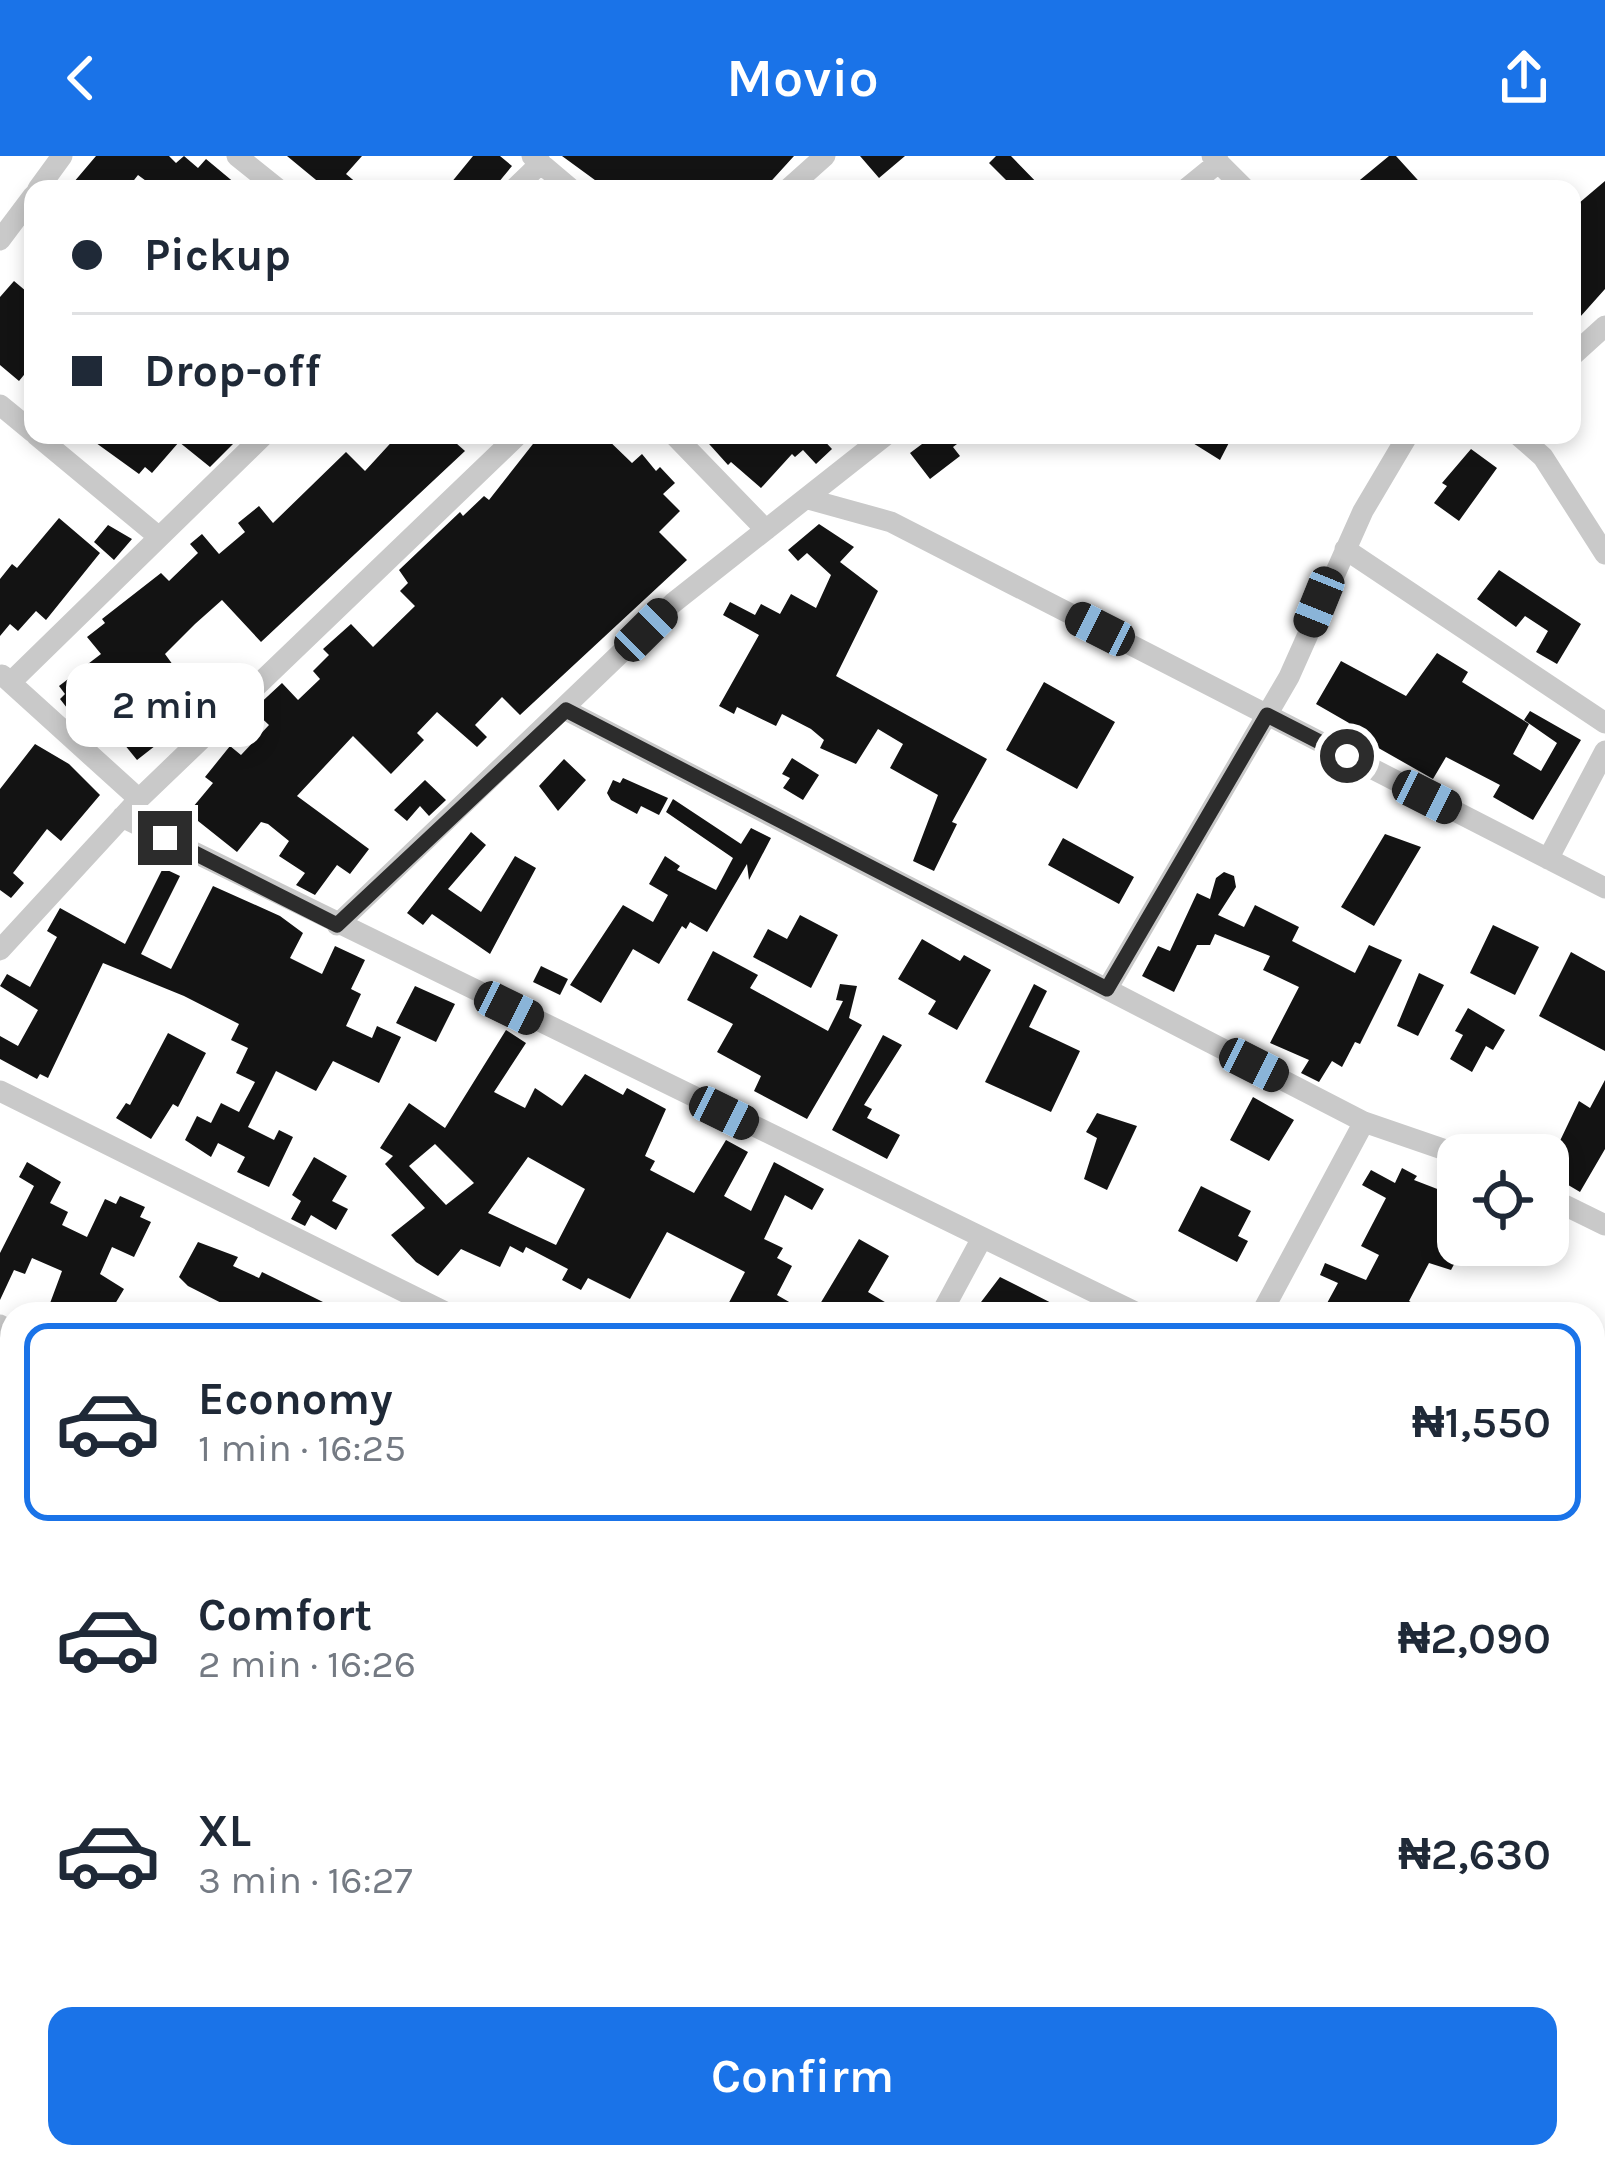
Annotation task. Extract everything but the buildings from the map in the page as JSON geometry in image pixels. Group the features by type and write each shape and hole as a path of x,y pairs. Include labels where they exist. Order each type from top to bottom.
{"street":[{"path":"237,156 267,180"},
{"path":"798,180 825,156"},
{"path":"537,159 561,180"},
{"path":"0,240 24,209"},
{"path":"1581,348 1605,326"},
{"path":"0,405 24,425"},
{"path":"46,444 159,537"},
{"path":"139,799 6,677 255,444"},
{"path":"0,950 139,799 509,444"},
{"path":"683,444 766,530"},
{"path":"337,925 673,603 875,444"},
{"path":"1107,989 1267,715 1345,549 1403,444"},
{"path":"1528,444 1543,457 1605,554"},
{"path":"808,499 891,522 1605,888"},
{"path":"1345,549 1605,723"},
{"path":"566,710 1364,1122 1437,1147"},
{"path":"1548,859 1605,751"},
{"path":"122,817 1114,1302"},
{"path":"0,1091 425,1302"},
{"path":"1267,1302 1364,1122"},
{"path":"1569,1207 1605,1225"},
{"path":"947,1302 982,1238"}],"route":[{"path":"165,838 337,925 566,710 1107,989 1267,715 1347,756"}]}
